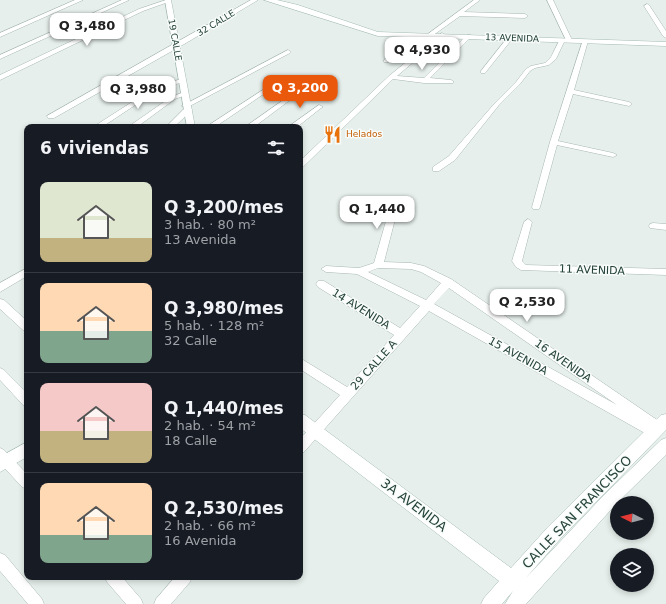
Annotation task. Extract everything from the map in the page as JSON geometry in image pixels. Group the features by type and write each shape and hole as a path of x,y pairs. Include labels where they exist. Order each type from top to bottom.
{"main road":[{"name":"13 AVENIDA","path":"269,0 303,9 365,31 378,34 666,44"},
{"name":"19 CALLE","path":"168,1 190,124"},
{"name":"3A AVENIDA","path":"303,422 527,591"},
{"name":"CALLE SAN FRANCISCO","path":"490,604 554,533 661,428"},
{"name":"CALLE SAN FRANCISCO","path":"514,604 611,499 666,444"},
{"path":"2,460 24,450"}],"street":[{"path":"0,35 80,0"},
{"path":"0,57 126,0"},
{"name":"32 CALLE","path":"51,116 255,0"},
{"path":"430,35 477,0"},
{"path":"436,170 452,158 497,104 518,83 528,70 533,66 548,64 554,58 565,40 550,0"},
{"path":"0,78 141,10 168,1"},
{"path":"647,6 658,19 666,36"},
{"path":"460,14 525,16"},
{"path":"386,61 419,35"},
{"path":"303,162 391,77 442,36"},
{"path":"424,81 469,36"},
{"path":"483,72 510,38"},
{"path":"536,206 585,40"},
{"path":"173,124 187,108 288,52"},
{"path":"391,77 424,81 451,82"},
{"path":"102,124 148,93 182,81"},
{"path":"215,124 277,83"},
{"path":"570,91 629,104"},
{"path":"136,124 173,98 184,94"},
{"path":"253,124 292,96"},
{"path":"296,124 319,107"},
{"path":"554,142 613,156"},
{"path":"378,265 396,200"},
{"name":"11 AVENIDA","path":"528,222 517,261 519,265 524,268 666,272"},
{"path":"653,226 666,227"},
{"name":"16 AVENIDA","path":"359,271 378,265 411,266 424,269 448,282 661,428"},
{"path":"326,269 359,271"},
{"name":"15 AVENIDA","path":"359,271 661,428"},
{"path":"0,288 24,273"},
{"name":"29 CALLE A","path":"303,445 448,282"},
{"name":"14 AVENIDA","path":"321,284 401,334"},
{"path":"0,303 24,324"},
{"path":"303,365 348,394"},
{"path":"0,373 24,398"},
{"path":"2,460 24,480"},
{"path":"0,560 37,604"},
{"path":"115,580 136,604"},
{"path":"161,604 182,580"}],"place":[{"name":"Helados","path":"333,134"}]}
